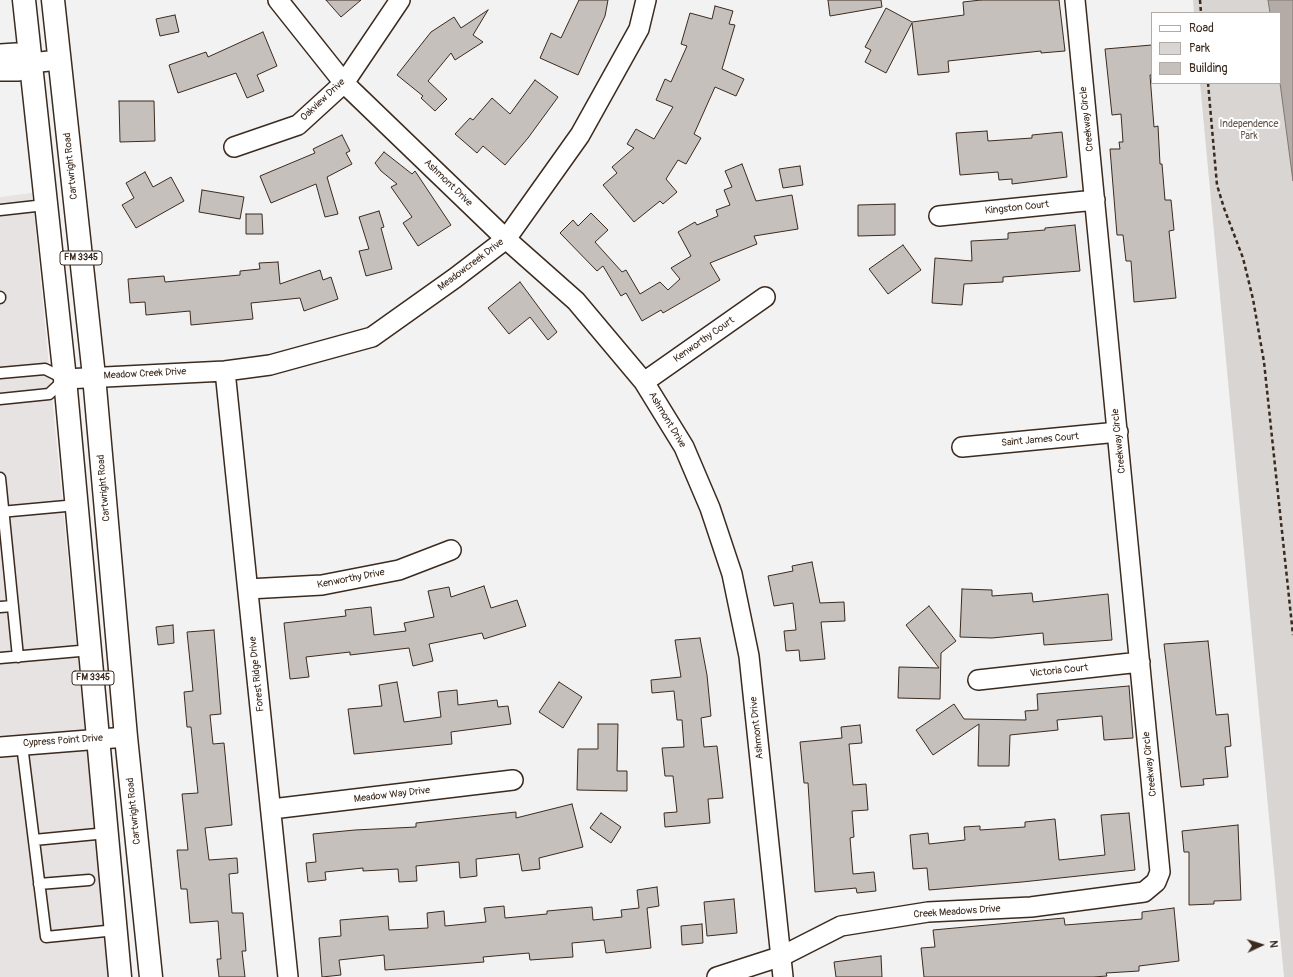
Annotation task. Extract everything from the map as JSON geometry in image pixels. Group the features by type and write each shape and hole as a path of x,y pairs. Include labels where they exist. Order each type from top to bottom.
{"main road":[{"name":"FM 3345","path":"24,0 65,379 120,977"},
{"name":"Cartwright Road","path":"53,0 94,376 126,737 151,977"}],"street":[{"name":"Ashmont Drive","path":"278,0 344,83 506,239 576,302 644,382 684,447 710,508 732,574 749,656 782,956 783,977"},
{"name":"Oakview Drive","path":"234,147 298,124 344,83 400,0"},
{"name":"Meadowcreek Drive","path":"225,371 270,365 372,337 455,278 506,239 580,135 639,29 646,0"},
{"name":"Creekway Circle","path":"1075,0 1160,872 1156,882"},
{"path":"0,54 16,53 30,63"},
{"path":"0,71 18,71 30,63 59,60"},
{"name":"Kingston Court","path":"939,216 1095,200"},
{"name":"Kenworthy Court","path":"644,382 765,297"},
{"name":"Meadow Creek Drive","path":"65,379 94,376 225,371"},
{"name":"Forest Ridge Drive","path":"225,371 272,809 288,977"},
{"name":"Saint James Court","path":"962,447 1118,432"},
{"name":"Kenworthy Drive","path":"248,589 322,586 399,570 451,550"},
{"name":"Victoria Court","path":"978,680 1140,662"},
{"name":"Cypress Point Drive","path":"0,746 126,737"},
{"name":"Meadow Way Drive","path":"272,809 513,780"},
{"name":"Creek Meadows Drive","path":"718,977 782,956 841,926 928,912 1031,907 1144,892 1156,882"}],"lane":[{"path":"0,210 45,205"},
{"path":"0,373 45,369 65,379 49,394 0,399"},
{"path":"0,478 4,560 13,606 18,657"},
{"path":"2,512 77,505"},
{"path":"0,608 13,606"},
{"path":"0,658 91,650"},
{"path":"22,745 46,937 116,930"},
{"path":"34,840 107,833"},
{"path":"39,884 89,880"}],"path":[{"path":"1200,0 1201,12"},
{"path":"1208,84 1217,184 1224,208 1244,258 1264,362 1293,635"}],"shaded area":[{"path":"1268,0 1293,0 1293,181 1280,84 1281,12 1270,12"},
{"path":"32,193 109,977 0,977 0,197"}],"green space":[{"name":"Independence Park","path":"1193,0 1293,0 1293,977 1284,977 1200,84 1281,84 1281,12 1194,12"}],"building":[{"path":"326,0 361,0 341,17"},
{"path":"579,0 608,0 605,16 578,75 540,58 551,33 561,38"},
{"path":"828,0 881,0 882,7 830,16"},
{"path":"981,0 1059,0 1065,51 1041,53 1041,51 948,61 949,72 918,75 912,23 886,73 865,62 871,50 865,47 886,8 912,22 964,15 963,2"},
{"path":"715,6 733,11 729,24 735,25 722,69 744,79 736,96 715,87 694,134 701,138 686,164 678,160 666,179 677,192 663,204 660,201 634,222 603,185 617,173 612,167 634,148 627,144 636,129 654,139 673,107 656,100 665,79 671,82 687,46 681,44 690,13 712,19"},
{"path":"488,10 473,35 483,42 455,60 451,53 428,81 447,99 435,111 421,98 423,96 397,75 431,32 454,17 461,28"},
{"path":"175,15 179,32 160,36 156,19"},
{"path":"263,32 277,66 257,75 264,91 247,98 236,73 178,93 169,65 206,52 208,57"},
{"path":"1151,45 1150,75 1154,127 1158,126 1160,164 1162,164 1165,200 1171,200 1174,230 1169,231 1176,298 1134,302 1131,261 1126,261 1123,235 1117,235 1110,149 1120,149 1119,142 1123,142 1121,114 1112,115 1105,49"},
{"path":"535,80 558,97 528,138 505,165 483,146 477,153 455,134 470,118 473,120 492,98 510,114"},
{"path":"119,101 154,101 155,141 120,142"},
{"path":"987,131 988,141 1032,138 1032,135 1062,132 1067,177 1012,184 1012,179 999,180 998,172 960,175 956,133"},
{"path":"342,135 350,151 346,153 352,164 327,177 338,214 325,217 316,184 271,203 260,176 315,153 313,149"},
{"path":"384,152 412,174 415,171 451,225 418,246 403,223 412,217 391,187 397,184 381,171 375,163"},
{"path":"742,164 756,201 792,195 798,229 754,236 757,244 710,263 720,280 663,313 661,310 642,321 626,293 621,296 603,266 597,271 560,233 573,220 578,226 591,213 608,230 595,242 622,272 626,270 640,294 660,282 668,290 680,279 671,268 691,256 678,232 695,222 697,225 718,216 716,210 730,205 724,190 732,187 725,171"},
{"path":"800,166 803,185 783,188 779,169"},
{"path":"145,172 153,187 171,177 184,201 136,228 122,205 134,198 126,183"},
{"path":"202,190 244,197 240,219 199,212"},
{"path":"895,204 895,235 858,236 858,205"},
{"path":"379,211 384,227 381,228 392,269 366,276 359,251 369,249 359,217"},
{"path":"246,214 262,214 263,234 246,234"},
{"path":"1075,225 1080,271 1003,277 1003,282 964,284 962,305 932,303 935,258 972,261 971,241 1008,239 1008,233 1045,230 1045,228"},
{"path":"903,245 921,270 888,294 869,269"},
{"path":"278,262 280,284 320,270 323,280 331,277 338,299 304,311 300,298 251,303 253,319 191,325 190,311 146,315 145,302 130,303 128,279 164,276 165,282 240,275 240,271 260,269 259,263"},
{"path":"520,282 557,332 548,340 530,317 509,334 488,308"},
{"path":"812,562 820,603 844,602 845,621 821,622 825,659 800,661 799,650 786,651 784,631 796,630 793,603 774,606 768,576 793,571 792,566"},
{"path":"484,586 491,608 517,600 526,626 484,639 482,633 429,644 433,661 413,666 409,648 350,655 350,652 306,657 309,677 290,679 284,623 346,616 345,610 371,607 374,635 406,631 404,623 434,617 428,591 449,587 451,597"},
{"path":"962,589 992,590 992,596 1032,593 1033,602 1108,594 1112,640 1044,645 1043,633 992,638 960,637"},
{"path":"929,606 956,641 941,653 940,699 898,698 899,667 939,668 906,625"},
{"path":"173,625 174,643 158,645 156,627"},
{"path":"214,630 221,714 210,715 213,744 224,743 232,825 205,828 209,860 237,858 238,873 229,874 232,913 243,913 246,951 242,951 245,977 219,977 217,959 221,959 218,921 190,923 187,889 181,889 177,850 188,850 182,794 198,793 191,727 187,727 184,692 193,691 187,632"},
{"path":"700,638 707,675 711,716 701,718 704,747 717,746 723,798 708,799 710,823 665,827 664,813 677,812 673,776 665,776 662,748 684,747 682,720 677,720 674,691 652,693 651,680 681,677 675,640"},
{"path":"1208,641 1216,715 1228,714 1231,746 1225,747 1228,777 1203,779 1204,785 1181,787 1164,644"},
{"path":"397,682 404,722 441,717 438,692 457,690 458,705 497,700 498,707 508,706 511,724 451,732 452,744 354,754 348,709 382,706 379,685"},
{"path":"559,682 582,697 563,728 539,712"},
{"path":"1129,686 1133,738 1104,740 1102,716 1057,720 1058,730 1010,735 1009,766 978,766 979,724 933,755 916,730 954,704 964,719 1026,720 1025,711 1038,710 1037,694"},
{"path":"598,724 618,724 617,771 627,771 627,791 577,790 578,749 598,749"},
{"path":"860,725 862,743 849,744 853,785 866,784 868,810 852,811 854,837 850,838 853,874 874,872 876,891 857,893 856,888 815,892 808,783 804,783 800,742 842,738 841,727"},
{"path":"572,804 583,847 539,858 540,869 522,871 519,854 476,859 477,876 460,878 459,862 416,866 417,881 399,882 398,869 363,871 363,868 325,872 326,880 308,882 306,863 316,862 313,834 416,827 416,823 516,812 516,818"},
{"path":"601,813 621,827 611,843 590,828"},
{"path":"1129,813 1135,870 929,890 927,868 913,869 910,835 928,833 929,844 965,840 964,827 980,826 980,830 1025,827 1025,822 1055,819 1059,860 1105,855 1101,815"},
{"path":"1238,825 1241,900 1214,901 1214,904 1189,905 1189,852 1184,852 1182,831"},
{"path":"657,887 659,906 647,908 651,948 606,953 604,940 572,943 573,957 530,960 529,953 483,957 484,962 385,970 384,955 339,960 341,975 322,977 319,938 341,936 340,920 388,916 389,930 428,928 427,913 444,911 445,926 486,922 484,908 504,906 505,918 547,914 547,911 592,907 593,920 622,917 621,910 639,908 637,890"},
{"path":"734,899 737,933 707,936 704,902"},
{"path":"1174,908 1179,961 1139,966 1139,971 1106,973 1107,976 1093,977 924,977 921,948 935,947 933,930 1064,918 1065,925 1142,919 1142,912"},
{"path":"702,924 703,943 682,945 681,926"},
{"path":"881,956 882,977 836,977 834,962"}]}
